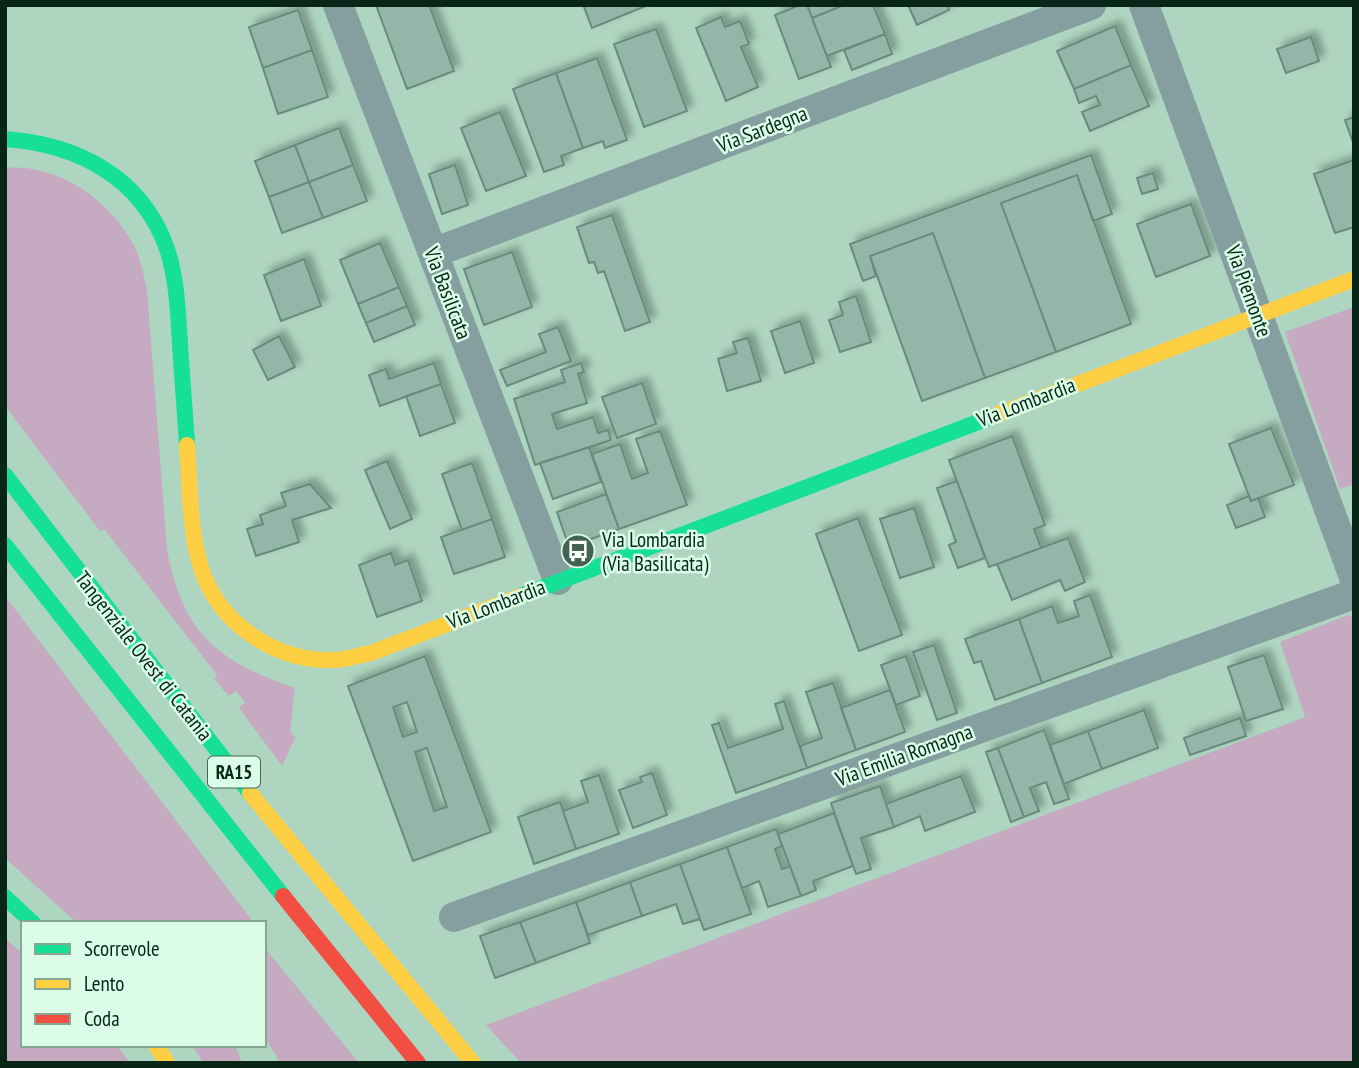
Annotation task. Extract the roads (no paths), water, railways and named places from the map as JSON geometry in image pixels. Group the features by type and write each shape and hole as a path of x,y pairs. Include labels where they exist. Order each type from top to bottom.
{"main road":[{"name":"Via Lombardia","path":"5,139 22,139 52,145 81,155 110,172 146,209 162,235 177,298 194,537 203,575 216,599 235,624 264,644 314,659 336,660 371,653 1354,279"},
{"name":"Tangenziale Ovest di Catania","path":"5,475 242,783 473,1063"},
{"name":"Tangenziale Ovest di Catania","path":"5,545 210,806 418,1063"},
{"path":"5,897 31,921"},
{"path":"425,1007 481,1063"},
{"path":"157,1047 167,1063"}],"street":[{"name":"Via Basilicata","path":"338,5 558,580"},
{"name":"Via Sardegna","path":"433,253 1091,5"},
{"name":"Via Piemonte","path":"1144,5 1354,577"},
{"name":"Via Emilia Romagna","path":"454,917 1354,594"}],"place":[{"name":"Via Lombardia (Via Basilicata)","path":"578,551"}]}
